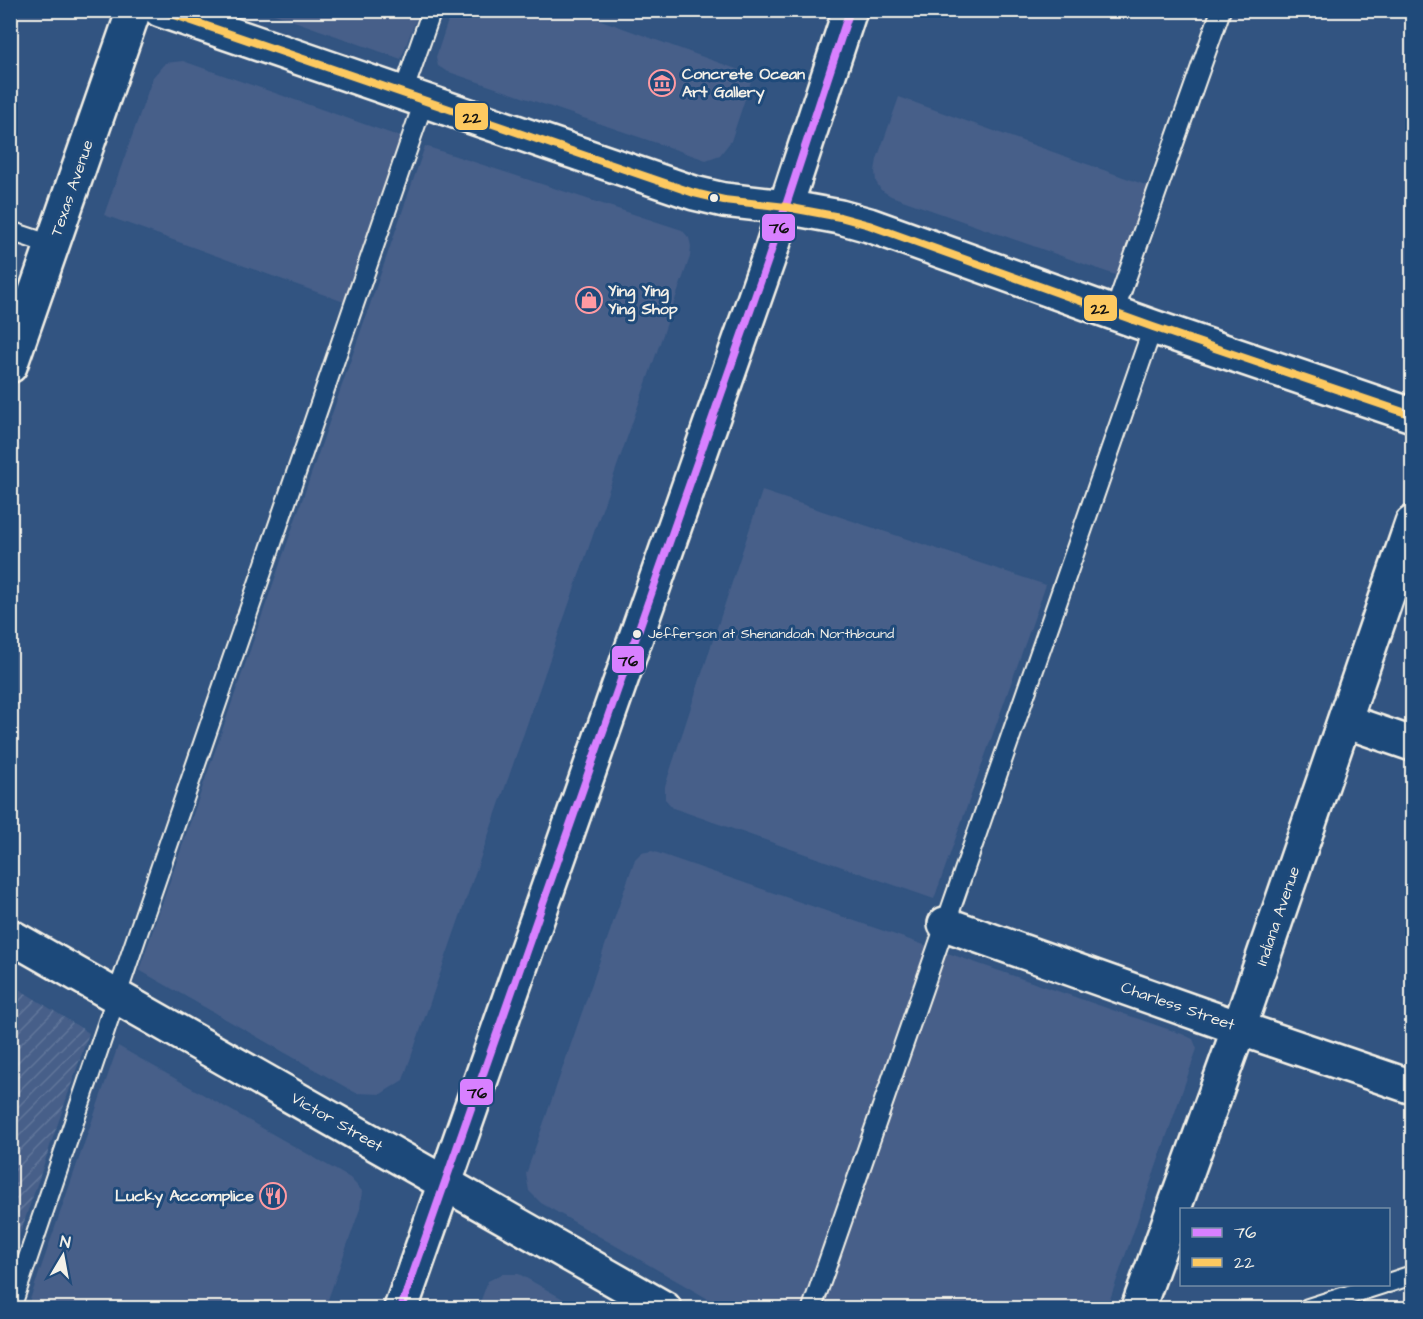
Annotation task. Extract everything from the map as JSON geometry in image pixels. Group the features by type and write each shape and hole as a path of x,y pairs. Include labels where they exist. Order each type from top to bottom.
{"street":[{"name":"Texas Avenue","path":"10,366 134,10"},
{"path":"160,10 694,193 724,200 786,207 869,225 1153,327 1413,415"},
{"path":"401,1308 786,207 850,10"},
{"name":"Indiana Avenue","path":"1138,1308 1239,1028 1413,523"},
{"path":"1345,721 1413,744"},
{"name":"Charless Street","path":"945,924 1413,1087"},
{"name":"Victor Street","path":"10,936 664,1308"}],"lane":[{"path":"11,1308 117,997 414,97 432,10"},
{"path":"1114,313 1221,10"},
{"path":"10,231 52,245"},
{"path":"812,1308 1153,327"},
{"path":"1390,1283 1413,1275"},
{"path":"1308,1308 1377,1286"}],"shaded area":[{"path":"573,10 753,75 731,141 720,155 706,160 446,71 438,66 436,57 451,11"},
{"path":"266,11 419,11 401,59"},
{"path":"183,61 401,137 344,302 104,215 153,77 165,63"},
{"path":"899,97 1154,188 1121,277 891,196 881,190 876,182 877,159"},
{"path":"425,146 682,230 689,238 691,246 690,257 403,1080 381,1094 356,1093 139,970"},
{"path":"762,491 1046,585 934,899 673,808 665,799 665,786"},
{"path":"652,851 1193,1039 1197,1049 1107,1308 724,1308 541,1203 529,1191 526,1174 635,859 641,853"},
{"path":"11,984 89,1033 11,1260"},
{"path":"118,1046 350,1178 362,1191 360,1209 325,1308 27,1308"},
{"path":"502,1274 519,1274 579,1308 478,1308 488,1281"},
{"path":"1412,1296 1412,1308 1375,1308"}],"transit line":[{"name":"22","path":"160,10 694,193 724,200 786,207 869,225 1153,327 1412,415"},
{"name":"76","path":"401,1308 768,260 850,10"}],"place":[{"name":"Concrete Ocean Art Gallery","path":"662,83"},
{"name":"Ying Ying Ying Shop","path":"589,300"},
{"name":"Jefferson at Shenandoah Northbound","path":"637,634"},
{"name":"Lucky Accomplice","path":"273,1196"}]}
